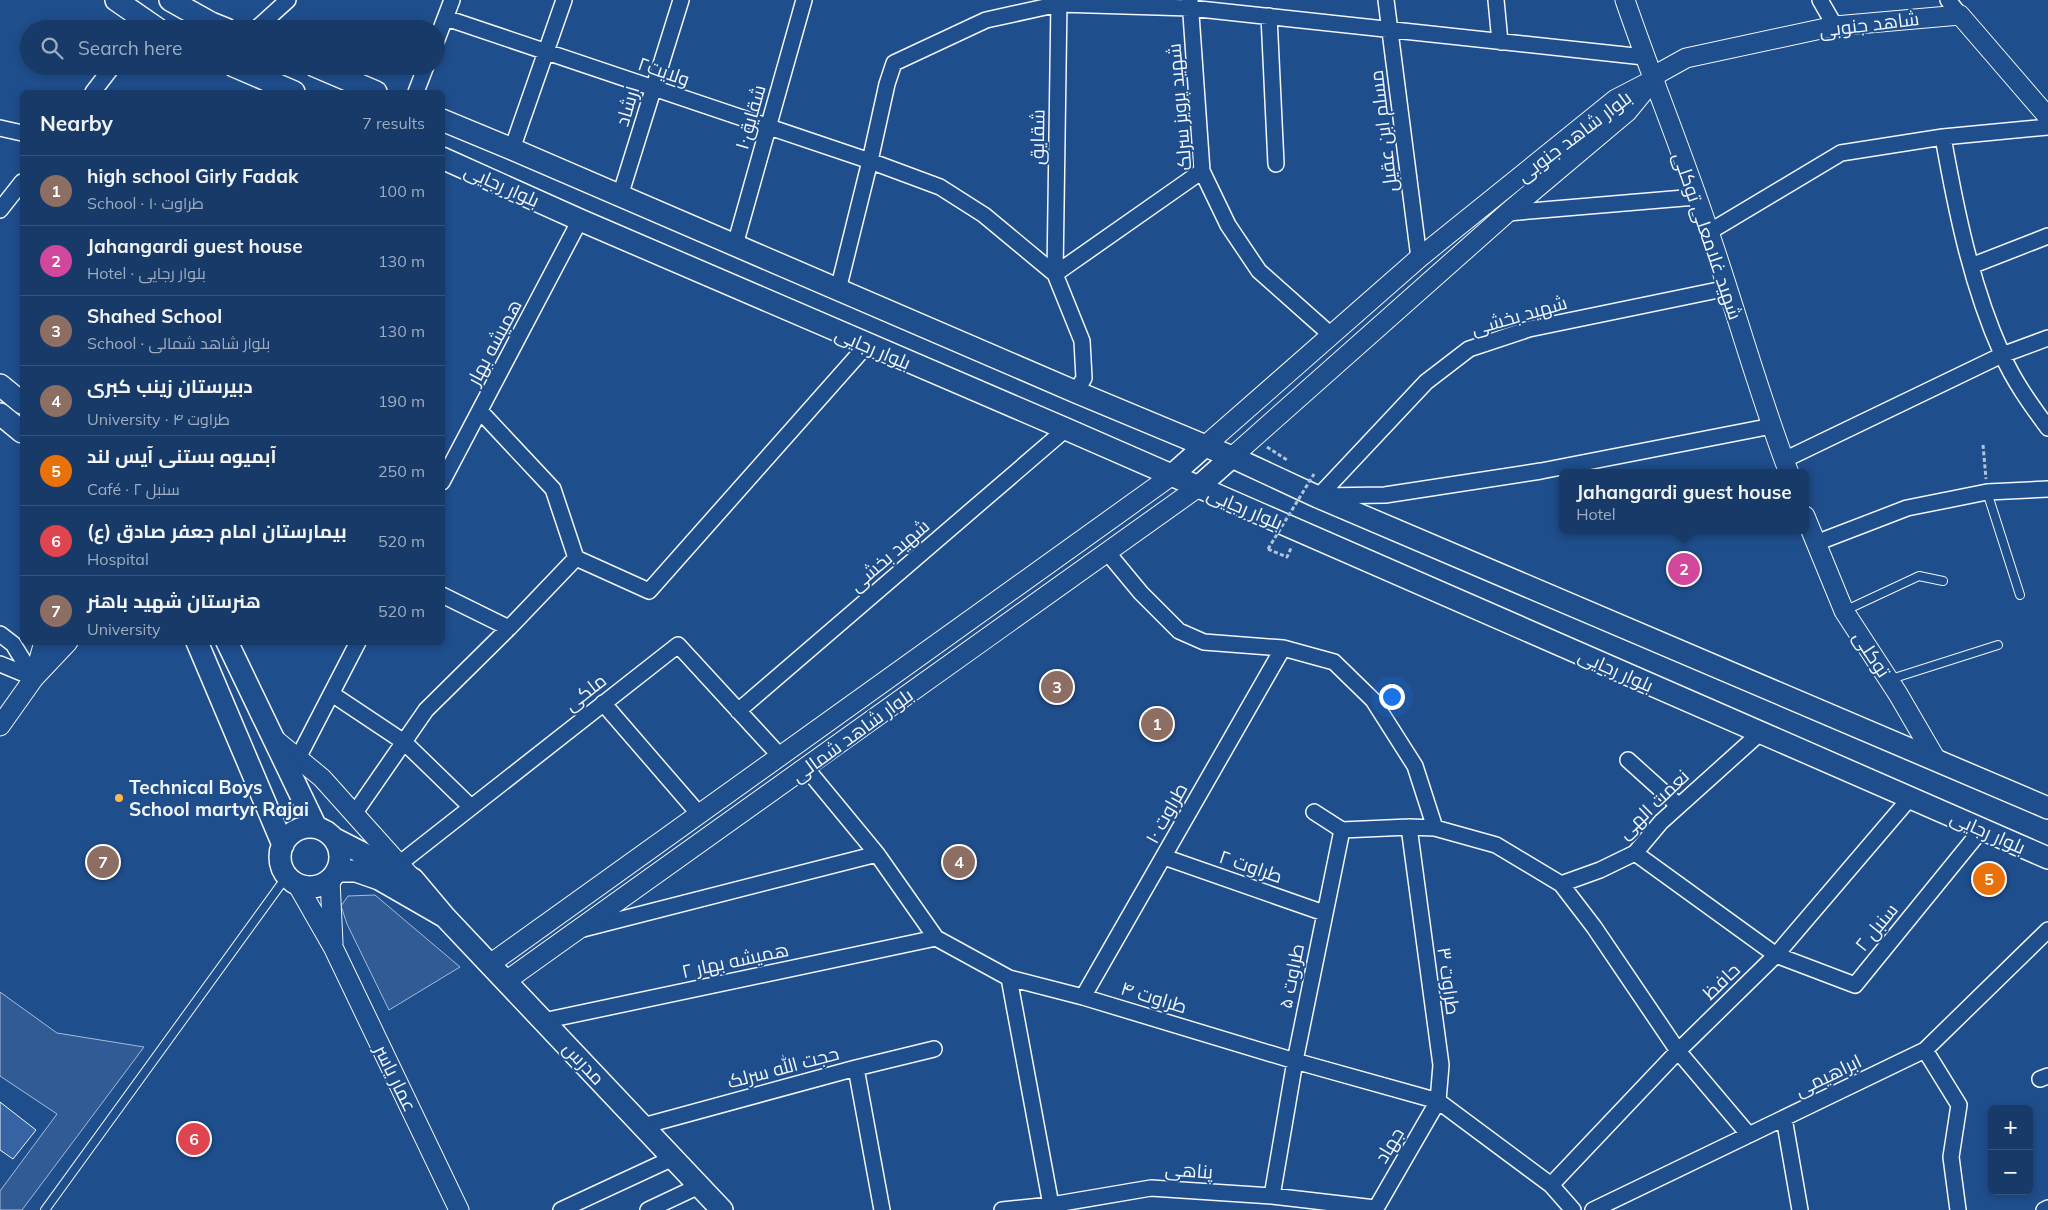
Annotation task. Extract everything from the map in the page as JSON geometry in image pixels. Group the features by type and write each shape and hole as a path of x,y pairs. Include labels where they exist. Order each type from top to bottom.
{"main road":[{"path":"116,0 140,20"},
{"path":"170,0 206,20"},
{"path":"255,75 289,90"},
{"path":"336,75 371,90"},
{"name":"بلوار رجایی","path":"445,121 1076,392 1232,456 1318,497 2048,808"},
{"name":"بلوار رجایی","path":"446,165 580,220 1066,429 1197,488 2048,858"},
{"path":"0,385 20,401"},
{"path":"0,414 20,430"},
{"path":"1171,476 1206,445"},
{"path":"1197,488 1232,456"},
{"path":"199,645 283,845"},
{"path":"228,645 316,827"},
{"path":"316,827 327,832 335,840 340,850 340,861 333,876 320,885 308,887 292,880 280,861 283,845 288,836 296,830 316,827"},
{"name":"مدرس","path":"335,840 413,879 445,917 722,1210"},
{"name":"مدرس","path":"333,876 356,871 379,879 445,917"}],"street":[{"path":"266,20 288,0"},
{"path":"446,18 452,0"},
{"path":"512,149 564,0"},
{"name":"ارشاد","path":"620,196 681,0"},
{"name":"شقایق۱۰","path":"735,245 804,0"},
{"name":"مسلم ابن عقیل","path":"1386,0 1419,258"},
{"path":"1496,0 1500,42"},
{"name":"شهید غلامعلی توکلی","path":"1625,0 1652,80 1710,232 1786,466"},
{"path":"1820,0 1835,26"},
{"path":"838,290 887,84 894,63 986,20 1059,2 1190,4 1270,16 1644,57"},
{"name":"شقایق","path":"1055,274 1059,2"},
{"name":"شهید پرویز سرلک","path":"1190,4 1202,171 1228,225 1259,271 1331,335"},
{"name":"شاهد جنوبی","path":"1652,80 1658,73 1686,58 1835,26 1954,7 2048,117"},
{"path":"1270,16 1276,164"},
{"name":"ولایت۲","path":"446,18 870,161 940,187 984,215 1055,274"},
{"path":"95,90 106,75"},
{"path":"417,90 423,75"},
{"name":"بلوار شاهد جنوبی","path":"1232,456 1507,213 1627,112 1652,80"},
{"name":"بلوار شاهد جنوبی","path":"1206,445 1419,258 1616,99 1652,80"},
{"path":"1710,232 1841,153 1943,137 2048,127"},
{"path":"0,128 20,132"},
{"path":"1943,137 1957,213 1982,302 2002,355 2048,428"},
{"path":"1076,392 1084,378 1082,341 1055,274 1202,171"},
{"path":"0,210 20,185"},
{"path":"1507,213 1696,197"},
{"name":"همیشه بهار","path":"445,476 580,220"},
{"path":"1972,266 2048,236"},
{"name":"شهید بخشی","path":"1318,497 1426,382 1469,349 1529,328 1728,288"},
{"path":"1786,466 2002,355 2048,338"},
{"path":"480,410 553,489 576,558 649,591 867,345"},
{"path":"1318,497 1385,494 1541,471 1772,426"},
{"name":"شهید بخشی","path":"738,711 1066,429"},
{"name":"بلوار شاهد شمالی","path":"490,964 1171,476"},
{"name":"بلوار شاهد شمالی","path":"506,982 1197,488"},
{"path":"1809,526 1816,543 1907,508 1988,492 2048,489"},
{"name":"توکلی","path":"1816,543 1844,611 1937,761"},
{"path":"1107,552 1141,593 1179,631 1204,642 1283,648 1334,662 1373,700 1414,766 1435,828"},
{"path":"354,814 426,710 576,558"},
{"path":"445,596 509,628"},
{"path":"0,634 13,644 34,678"},
{"path":"34,678 43,645"},
{"path":"0,726 34,678 65,645"},
{"path":"298,758 356,645"},
{"name":"ملکی","path":"399,864 678,645 780,756"},
{"name":"طراوت ۱۰","path":"1083,997 1283,648"},
{"path":"0,664 34,678"},
{"path":"332,694 404,742 471,807"},
{"path":"603,704 699,814"},
{"name":"نعمت الهی","path":"1561,884 1600,870 1635,853 1661,822 1760,733"},
{"path":"272,736 322,778 413,879"},
{"path":"1628,760 1678,806"},
{"name":"طراوت ۴","path":"806,768 877,854 936,938 1009,978 1083,997 1295,1061 1438,1101 1551,1185 1573,1210"},
{"name":"حافظ","path":"1551,1185 1678,1050 1776,955 1910,798"},
{"path":"1314,812 1342,830 1409,827 1435,828 1496,845 1561,884 1594,927 1678,1050 1749,1135"},
{"name":"طراوت ۳","path":"1409,827 1440,1065 1438,1101"},
{"name":"سنبل ۲","path":"1776,955 1855,985 1982,829"},
{"name":"طراوت ۵","path":"1272,1196 1295,1061 1342,830"},
{"path":"1635,853 1776,955"},
{"path":"578,930 877,854"},
{"name":"طراوت ۲","path":"1164,857 1324,913"},
{"name":"عمار یاسر","path":"333,876 333,947"},
{"name":"عمار یاسر","path":"292,880 333,947 459,1210"},
{"name":"ابراهیمی","path":"1593,1210 1925,1050 2048,930"},
{"name":"همیشه بهار ۲","path":"543,1021 936,938"},
{"path":"1009,978 1051,1204"},
{"name":"حجت الله سرلک","path":"643,1126 856,1068 934,1049"},
{"path":"1925,1050 1959,1104 1951,1157 1958,1210"},
{"path":"856,1068 882,1210"},
{"name":"جهاد","path":"1375,1209 1438,1101"},
{"path":"1784,1118 1800,1210"},
{"path":"562,1210 673,1158"},
{"path":"648,1210 699,1186"},
{"name":"پناهی","path":"1002,1210 1150,1188 1272,1196 1375,1209"},
{"path":"2044,1210 2048,1208"}],"lane":[{"path":"1988,492 2020,595"},
{"path":"1844,611 1919,576 1943,581"},
{"path":"1888,680 1998,645"},
{"path":"45,1210 292,880"}],"path":[{"path":"1254,438 1289,462"},
{"path":"1983,445 1988,492"},
{"path":"1287,557 1268,549 1314,474"}],"shaded area":[{"path":"375,895 460,967 389,1010 347,924 341,906 348,896"},
{"path":"0,992 57,1033 144,1047 22,1210 0,1210 0,1191 57,1114 0,1076"}],"building":[{"path":"0,1102 36,1130 13,1159 0,1150"}],"place":[{"name":"Jahangardi guest house","path":"1684,569"},
{"name":"Shahed School","path":"1057,687"},
{"name":"high school Girly Fadak","path":"1157,724"},
{"name":"Technical Boys School martyr Rajai","path":"119,798"},
{"name":"هنرستان شهید باهنر","path":"103,862"},
{"name":"دبیرستان زینب کبری","path":"959,862"},
{"name":"آبمیوه بستنی آیس لند","path":"1989,879"},
{"name":"بیمارستان امام جعفر صادق (ع)","path":"194,1139"}]}
